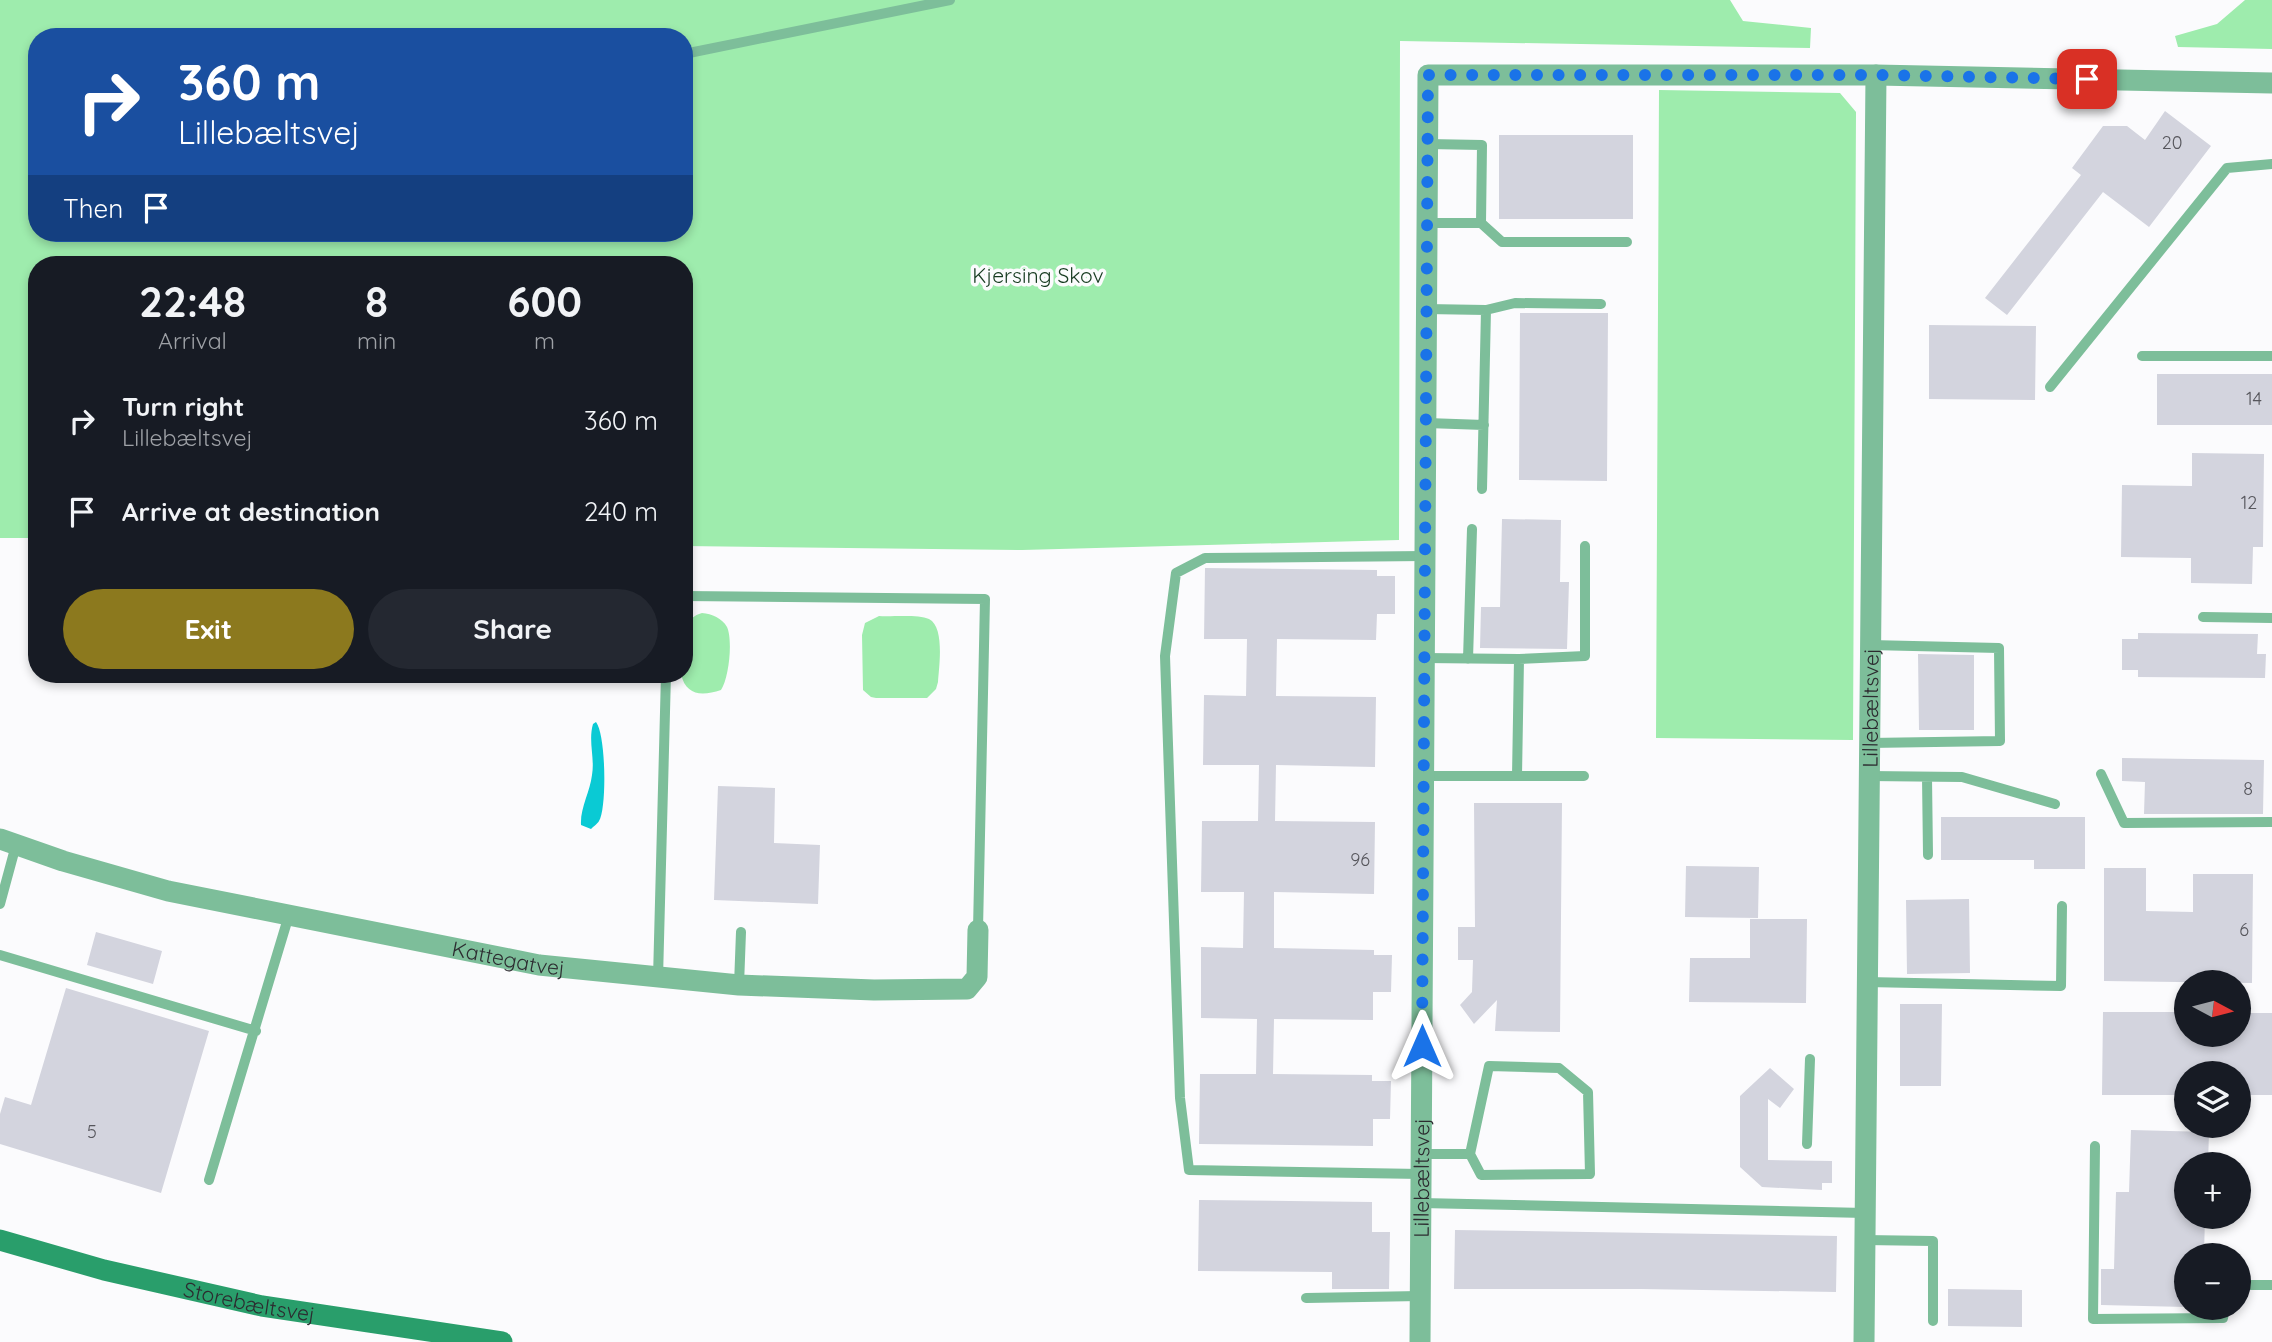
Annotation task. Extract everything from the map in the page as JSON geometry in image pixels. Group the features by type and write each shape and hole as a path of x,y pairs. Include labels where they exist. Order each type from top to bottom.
{"street":[{"name":"Lillebæltsvej","path":"1420,1342 1428,75 1876,75 2272,83"},
{"name":"Lillebæltsvej","path":"1864,1342 1876,75"},
{"name":"Kattegatvej","path":"8,842 168,891 539,965 658,978 739,985 874,990 967,989 977,977 978,930"},
{"name":"Storebæltsvej","path":"0,1240 104,1269 262,1306 502,1342"}],"lane":[{"path":"693,52 950,0"},
{"path":"1428,144 1482,145 1480,223"},
{"path":"2050,387 2227,168 2272,164"},
{"path":"1426,223 1480,223 1502,243 1628,242"},
{"path":"1426,309 1486,310 1515,303 1601,304"},
{"path":"1482,489 1486,310"},
{"path":"2142,356 2272,356"},
{"path":"1427,423 1483,425"},
{"path":"1468,659 1472,529"},
{"path":"1425,658 1519,659 1585,656 1585,546"},
{"path":"1425,556 1205,558 1176,573 1165,656 1180,1098 1189,1170 1421,1164 1470,1154"},
{"path":"693,596 985,599 978,930"},
{"path":"2203,617 2272,618"},
{"path":"1870,645 1998,648 2000,741 1870,743"},
{"path":"1517,776 1519,659"},
{"path":"658,978 666,683"},
{"path":"2101,774 2124,823 2272,822"},
{"path":"1424,776 1584,776"},
{"path":"1869,776 1962,777 2054,804"},
{"path":"1927,777 1928,855"},
{"path":"0,904 8,842"},
{"path":"1867,982 2061,986 2062,906"},
{"path":"209,1180 289,915"},
{"path":"739,985 741,932"},
{"path":"0,955 256,1031"},
{"path":"1807,1144 1810,1059"},
{"path":"1489,1066 1559,1068 1588,1092 1590,1174 1480,1175 1470,1154 1489,1066"},
{"path":"2095,1146 2093,1319 2174,1318"},
{"path":"1421,1203 1865,1213"},
{"path":"1865,1240 1933,1241 1933,1321"},
{"path":"2251,1285 2272,1285"},
{"path":"1306,1298 1420,1296"}],"green space":[{"name":"Kjersing Skov","path":"0,0 1730,0 1743,21 1811,28 1810,48 1400,41 1399,540 1022,550 693,546 693,256 28,256 28,538 0,538"},
{"path":"2245,0 2272,0 2272,49 2178,47 2175,36 2217,24"},
{"path":"1659,90 1840,93 1856,112 1853,740 1656,738"},
{"path":"702,613 709,614 727,627 730,649 728,668 721,690 701,693 691,690 684,683 693,683 694,617"},
{"path":"879,616 918,617 934,623 940,648 938,682 936,689 927,698 876,698 863,690 862,635 865,623"}],"water":[{"path":"596,722 602,741 604,787 602,814 591,829 581,825 581,819 592,775 591,737 593,724"}],"building":[{"path":"2165,111 2211,146 2149,227 2103,192 2007,315 1985,298 2081,175 2072,168 2103,126 2127,126 2145,140"},
{"path":"1499,135 1633,135 1633,219 1499,219"},
{"path":"1520,313 1608,313 1607,481 1519,480"},
{"path":"1929,325 2036,326 2035,400 1929,399"},
{"path":"2157,374 2272,374 2272,425 2157,425"},
{"path":"2192,453 2264,454 2263,547 2253,547 2252,584 2191,583 2191,558 2121,557 2122,485 2192,486"},
{"path":"1502,519 1561,520 1560,582 1569,582 1567,649 1480,648 1481,607 1500,607"},
{"path":"1205,568 1377,570 1377,576 1395,576 1395,614 1377,614 1376,640 1277,639 1276,696 1376,697 1375,767 1276,765 1275,821 1375,822 1374,894 1274,892 1274,948 1374,950 1374,955 1392,955 1391,992 1373,992 1373,1020 1274,1019 1273,1074 1372,1075 1372,1081 1391,1081 1390,1119 1373,1119 1373,1146 1199,1144 1200,1074 1256,1074 1257,1019 1201,1018 1201,947 1243,948 1244,892 1201,892 1202,821 1258,821 1259,765 1203,765 1204,695 1246,696 1247,639 1204,639"},
{"path":"2138,633 2258,634 2257,654 2266,654 2265,678 2138,677 2138,670 2122,670 2122,639 2138,639"},
{"path":"1918,654 1974,655 1974,730 1919,730"},
{"path":"2122,758 2264,760 2263,814 2144,814 2145,782 2122,781"},
{"path":"718,786 775,788 774,843 820,845 818,904 714,900"},
{"path":"1474,803 1562,803 1560,1032 1495,1031 1497,1000 1474,1024 1460,1005 1472,992 1473,960 1458,960 1458,927 1475,927"},
{"path":"1941,817 2085,817 2085,869 2034,869 2034,860 1941,860"},
{"path":"1686,866 1759,867 1758,918 1685,917"},
{"path":"2104,868 2146,868 2146,911 2193,912 2193,874 2253,874 2252,983 2251,970 2174,970 2174,982 2104,981"},
{"path":"1969,899 1970,973 1907,974 1906,900"},
{"path":"1750,919 1807,919 1806,1003 1689,1002 1690,958 1750,958"},
{"path":"96,932 162,951 153,984 87,965"},
{"path":"66,988 209,1031 161,1193 0,1144 0,1114 5,1097 31,1105"},
{"path":"1900,1004 1942,1004 1941,1086 1900,1086"},
{"path":"2103,1012 2174,1012 2174,1047 2251,1047 2251,1013 2272,1013 2272,1095 2251,1095 2251,1061 2174,1061 2174,1095 2102,1095"},
{"path":"1770,1068 1794,1089 1780,1108 1768,1099 1768,1160 1832,1161 1832,1183 1822,1183 1822,1190 1762,1187 1740,1167 1740,1096"},
{"path":"2131,1130 2174,1131 2174,1138 2209,1138 2208,1152 2174,1152 2174,1229 2205,1229 2204,1243 2174,1243 2174,1307 2101,1305 2101,1269 2114,1269 2116,1192 2129,1192"},
{"path":"1199,1200 1372,1202 1372,1232 1390,1232 1389,1289 1332,1289 1332,1272 1198,1271"},
{"path":"1455,1230 1837,1236 1836,1292 1454,1289"},
{"path":"1948,1289 2022,1290 2022,1327 1948,1326"}],"route":[{"path":"1422,1046 1428,75 1876,75 2087,79"}]}
